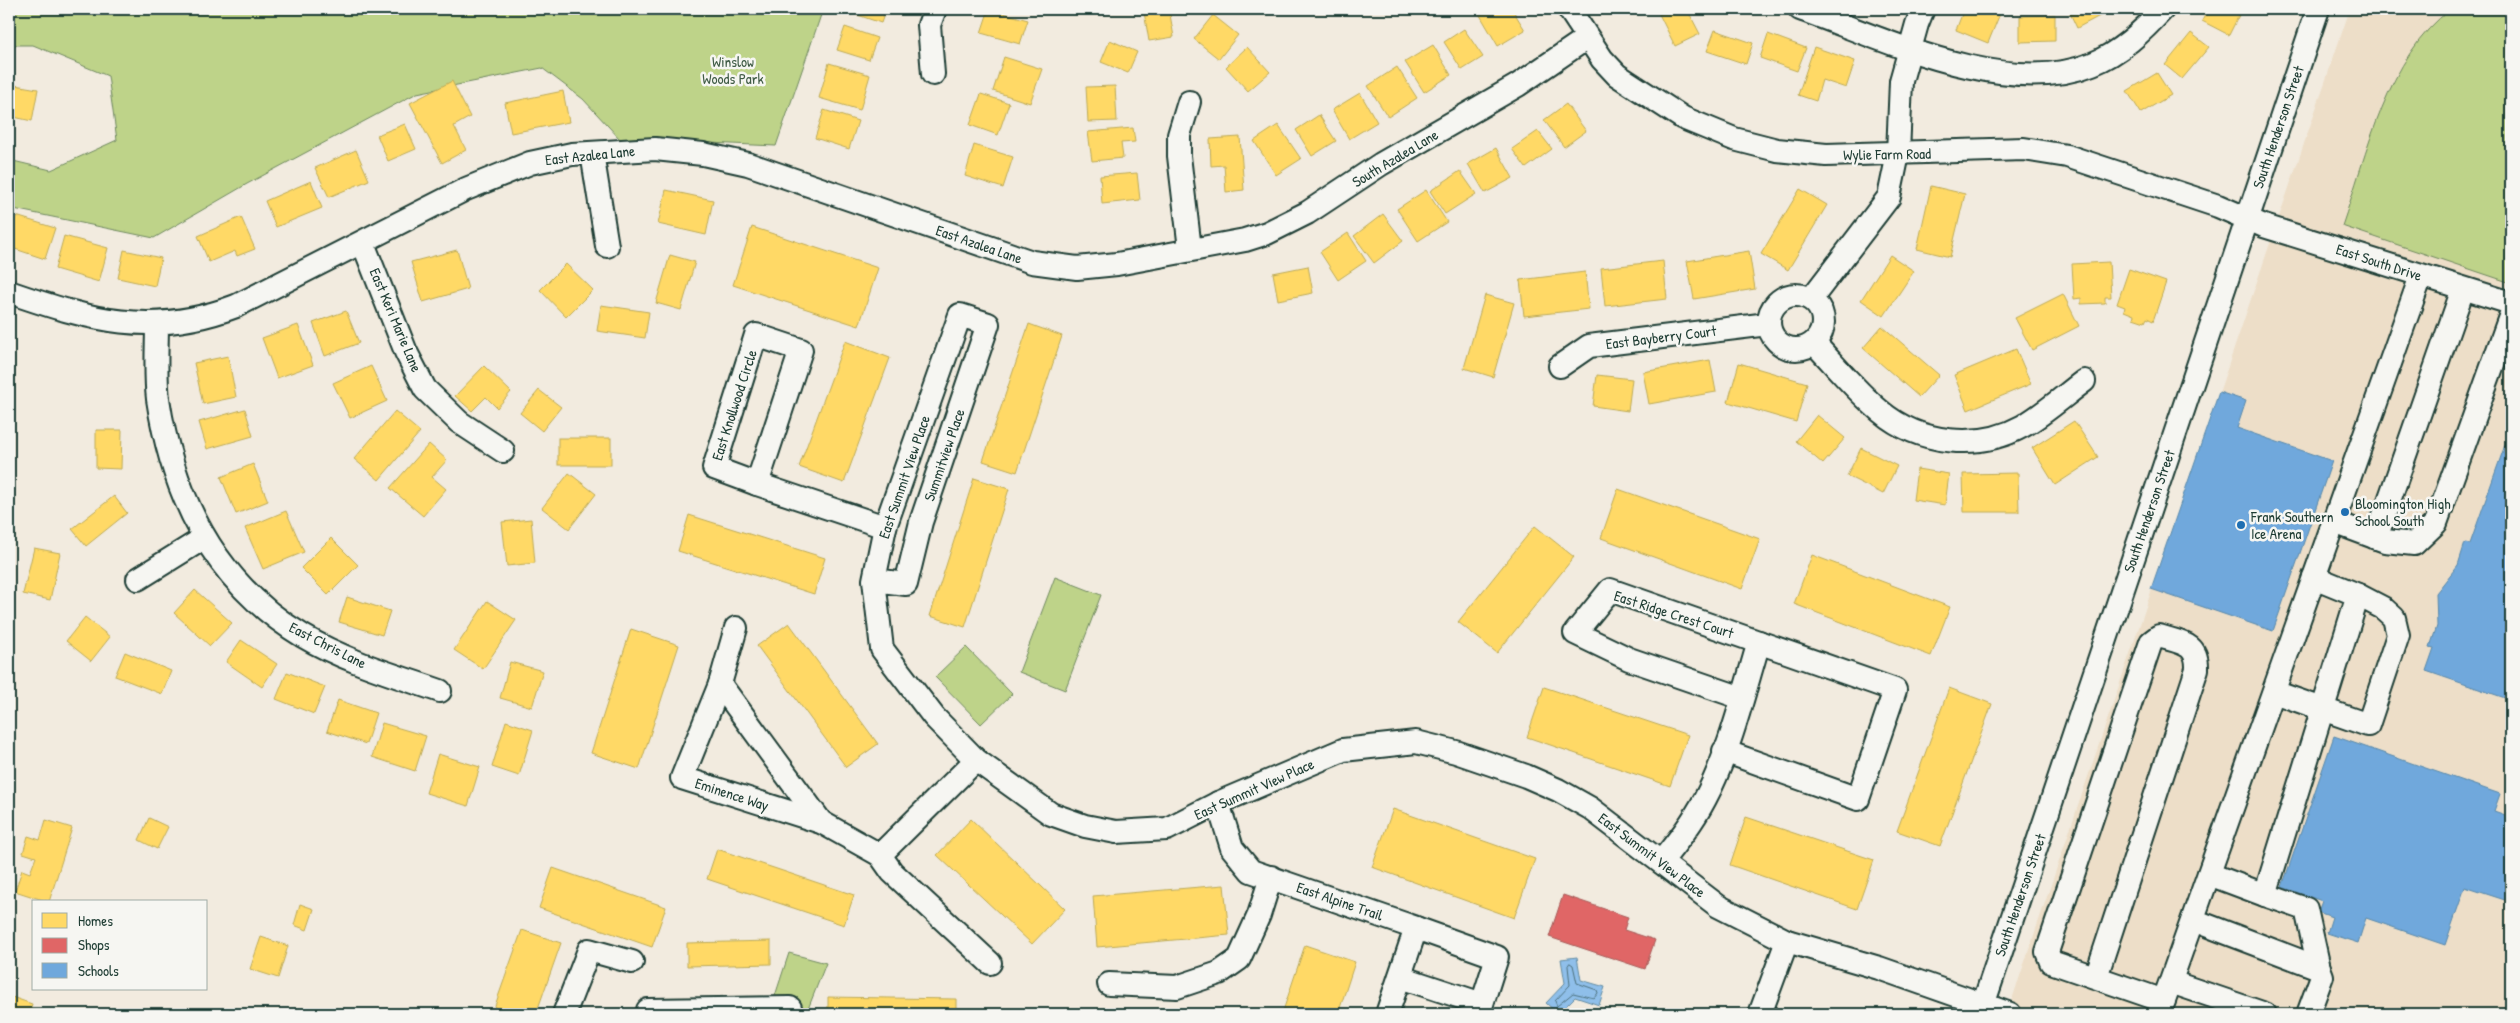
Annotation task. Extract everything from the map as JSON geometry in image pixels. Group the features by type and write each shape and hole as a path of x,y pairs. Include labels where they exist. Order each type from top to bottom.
{"street":[{"path":"932,74 929,25 935,9"},
{"name":"Wylie Farm Road","path":"1569,9 1602,58 1624,80 1660,105 1709,131 1758,146 1796,153 1898,154 2024,149 2046,152 2091,162 2247,218"},
{"path":"1800,9 1965,66 2010,75 2055,74 2092,64 2127,44 2163,9"},
{"path":"1811,299 1889,197 1898,154 1900,97 1909,48 1923,9"},
{"name":"South Henderson Street","path":"1982,1010 2318,9"},
{"name":"South Azalea Lane","path":"1190,249 1245,240 1286,224 1381,164 1518,85 1587,38"},
{"path":"1188,102 1179,135 1179,149 1190,249"},
{"name":"East Azalea Lane","path":"9,292 90,318 116,322 156,323 189,320 229,308 498,174 551,157 655,150 678,151 748,164 1032,262 1077,268 1116,264 1190,249"},
{"path":"592,153 606,246"},
{"name":"East South Drive","path":"2247,218 2264,226 2511,303"},
{"name":"East Keri Marie Lane","path":"363,242 406,352 425,388 459,422 503,451"},
{"path":"2165,999 2421,276"},
{"path":"2376,538 2463,289"},
{"path":"1786,296 1803,296 1811,299 1821,312 1823,320 1822,329 1814,343 1798,349 1781,346 1770,332 1768,324 1772,307 1786,296"},
{"name":"East Summit View Place","path":"960,314 884,528 874,580 882,649 934,717 976,760 1051,814 1086,826 1108,830 1167,829 1218,804 1343,750 1416,742 1456,752 1526,776 1558,790 1590,808 1718,906 1787,941 1879,968 1982,1010 2010,1014"},
{"name":"Summitview Place","path":"874,580 906,584 921,522 988,324 960,314"},
{"path":"2334,522 2376,538 2414,544 2436,523 2511,314"},
{"name":"East Chris Lane","path":"156,323 158,396 168,451 184,498 204,538 225,568 242,587 279,620 298,632 363,664 440,691"},
{"name":"East Bayberry Court","path":"1560,366 1589,346 1768,324"},
{"name":"East Knollwood Circle","path":"758,484 801,350 756,335 714,468 758,484 884,528"},
{"path":"1814,343 1880,412 1918,434 1945,440 1970,441 1988,439 2020,427 2084,381"},
{"path":"138,579 204,538"},
{"path":"2274,692 2368,725 2398,635 2394,618 2383,608 2358,595 2314,578"},
{"name":"East Ridge Crest Court","path":"1724,751 1858,799 1895,690 1610,590 1575,633 1628,659 1742,698"},
{"path":"2265,895 2358,595"},
{"name":"Eminence Way","path":"736,628 720,684 682,778 820,822 880,855 892,872 990,963"},
{"path":"2096,978 2197,669 2198,656 2191,647 2159,636 2151,642 2047,952 2052,962 2096,978 2165,999 2265,1014"},
{"path":"1662,862 1692,822 1706,797 1724,751 1759,642"},
{"name":"Eminence Way","path":"720,684 820,822"},
{"path":"880,855 976,760"},
{"name":"East Alpine Trail","path":"1218,804 1232,848 1251,871 1497,957 1482,1004 1400,977"},
{"path":"2209,874 2306,909 2322,976 2308,1014"},
{"path":"1109,984 1177,988 1219,973 1239,959 1271,877"},
{"path":"2193,920 2319,968"},
{"path":"1387,1014 1416,928"},
{"path":"1760,1014 1787,941"},
{"path":"564,1014 589,950 632,962"},
{"path":"648,1010 790,1008 790,1014"}],"shaded area":[{"name":"Bloomington High School South","path":"2350,9 2511,9 2511,1014 2007,1014"}],"green space":[{"name":"Winslow Woods Park","path":"9,9 823,9 776,146 620,139 583,99 542,68 417,93 247,184 154,238 9,208 9,160 51,170 117,140 108,76 33,45 9,45"},
{"path":"2451,9 2511,9 2511,283 2342,226 2371,138 2395,79 2410,53 2429,29"},
{"path":"1055,577 1101,595 1065,690 1019,672"},
{"path":"966,647 1012,694 981,724 935,677"},
{"path":"789,953 826,963 808,1009 774,999"}],"water":[{"path":"1577,957 1581,980 1605,987 1599,1005 1575,997 1558,1014 1546,1003 1565,983 1561,959"}],"building: Homes":[{"path":"847,9 886,9 881,23 846,11"},
{"path":"989,9 1028,20 1020,44 981,33"},
{"path":"1169,9 1174,37 1149,41 1144,12"},
{"path":"1512,9 1525,30 1498,46 1477,10"},
{"path":"1687,9 1700,34 1675,46 1657,10"},
{"path":"1964,9 1980,9 1999,16 1988,43 1956,30"},
{"path":"2068,9 2110,9 2111,10 2077,28"},
{"path":"2208,9 2242,9 2229,35 2202,21"},
{"path":"1213,15 1238,35 1219,59 1194,39"},
{"path":"2055,15 2055,41 2020,42 2020,16"},
{"path":"845,27 877,38 869,60 837,50"},
{"path":"1464,29 1483,57 1462,70 1444,42"},
{"path":"1715,30 1753,43 1746,64 1707,51"},
{"path":"2191,33 2209,47 2182,79 2165,65"},
{"path":"1768,34 1806,48 1797,71 1760,58"},
{"path":"1110,40 1137,52 1128,73 1101,62"},
{"path":"1433,45 1451,75 1424,92 1405,62"},
{"path":"1247,47 1270,72 1248,91 1226,67"},
{"path":"1814,47 1855,61 1846,88 1822,80 1816,101 1798,95"},
{"path":"1004,57 1042,69 1030,103 993,91"},
{"path":"829,63 870,75 860,110 819,98"},
{"path":"1397,67 1417,98 1388,117 1368,86"},
{"path":"2157,73 2171,95 2141,113 2127,91"},
{"path":"452,81 470,117 454,126 466,150 442,163 410,103"},
{"path":"9,84 38,89 32,121 9,116"},
{"path":"1115,86 1117,121 1088,122 1086,87"},
{"path":"563,91 569,122 511,133 505,103"},
{"path":"1360,93 1377,122 1349,139 1332,110"},
{"path":"981,94 1009,103 998,135 970,125"},
{"path":"1566,104 1586,131 1564,147 1544,120"},
{"path":"824,110 858,121 849,149 815,138"},
{"path":"1319,115 1336,141 1312,156 1296,130"},
{"path":"405,124 416,149 388,161 377,135"},
{"path":"1278,125 1301,159 1276,175 1254,141"},
{"path":"1133,128 1135,142 1121,143 1123,158 1092,161 1088,132"},
{"path":"1538,131 1552,149 1526,168 1512,149"},
{"path":"1240,137 1244,190 1226,192 1224,165 1211,166 1210,139"},
{"path":"974,145 1013,157 1003,188 965,176"},
{"path":"1496,148 1513,178 1485,193 1468,164"},
{"path":"356,150 369,180 329,197 315,168"},
{"path":"1460,171 1476,194 1445,214 1430,191"},
{"path":"1137,173 1140,200 1102,204 1100,176"},
{"path":"311,181 322,208 276,227 265,201"},
{"path":"1931,186 1965,194 1950,257 1917,249"},
{"path":"1800,189 1827,205 1788,270 1761,254"},
{"path":"666,190 713,200 706,235 658,224"},
{"path":"1426,190 1447,222 1418,241 1397,209"},
{"path":"1383,214 1403,241 1374,263 1354,236"},
{"path":"16,216 55,228 45,259 9,247 9,239"},
{"path":"241,217 255,249 237,256 235,251 209,262 198,236"},
{"path":"752,227 878,268 859,326 733,285"},
{"path":"1348,233 1366,261 1338,280 1320,252"},
{"path":"64,236 108,248 99,282 55,269"},
{"path":"124,250 161,258 155,286 118,278"},
{"path":"457,250 468,289 423,302 411,262"},
{"path":"1749,251 1755,289 1694,299 1687,261"},
{"path":"670,255 695,262 681,310 656,303"},
{"path":"1890,255 1914,271 1884,316 1861,300"},
{"path":"1663,261 1667,299 1605,306 1601,268"},
{"path":"2109,262 2111,297 2105,297 2105,303 2081,304 2081,298 2074,299 2072,264"},
{"path":"566,264 593,290 566,317 540,290"},
{"path":"1308,266 1313,293 1278,300 1273,273"},
{"path":"2129,269 2166,282 2153,321 2147,318 2145,322 2133,318 2134,315 2124,311 2125,307 2117,304"},
{"path":"1585,272 1589,309 1524,316 1520,280"},
{"path":"2063,294 2079,326 2032,350 2015,318"},
{"path":"1485,295 1514,303 1493,377 1464,368"},
{"path":"601,305 649,312 645,338 597,331"},
{"path":"346,311 359,343 325,356 313,323"},
{"path":"1029,324 1062,336 1017,472 983,461"},
{"path":"298,325 313,365 277,378 262,338"},
{"path":"1882,326 1939,375 1919,397 1863,348"},
{"path":"845,341 890,358 844,483 799,467"},
{"path":"2016,349 2031,384 1968,410 1954,375"},
{"path":"228,356 236,397 203,404 194,363"},
{"path":"1710,360 1716,392 1649,404 1643,372"},
{"path":"1739,363 1807,383 1796,422 1728,402"},
{"path":"371,366 387,401 350,418 333,383"},
{"path":"484,366 511,392 497,408 486,397 472,411 455,396"},
{"path":"1597,375 1632,379 1628,411 1593,406"},
{"path":"539,390 561,407 542,431 520,413"},
{"path":"245,409 253,436 207,449 199,422"},
{"path":"395,411 420,432 379,480 354,459"},
{"path":"1817,415 1845,438 1823,464 1796,441"},
{"path":"2074,421 2098,457 2055,485 2032,448"},
{"path":"96,430 122,430 121,469 96,468"},
{"path":"558,438 611,438 611,465 558,465"},
{"path":"429,444 447,460 432,477 446,489 423,516 390,488"},
{"path":"1861,448 1897,466 1883,494 1847,476"},
{"path":"253,464 268,501 236,514 221,477"},
{"path":"1917,469 1949,474 1945,505 1913,500"},
{"path":"569,473 596,494 569,529 542,508"},
{"path":"2018,473 2019,512 1964,512 1963,474"},
{"path":"974,478 1009,489 965,627 930,616"},
{"path":"1618,489 1760,539 1742,589 1601,538"},
{"path":"114,496 127,513 86,546 72,529"},
{"path":"286,511 304,552 263,569 245,528"},
{"path":"689,515 825,558 814,594 678,551"},
{"path":"531,519 535,563 507,566 502,522"},
{"path":"1535,526 1574,557 1497,653 1458,622"},
{"path":"331,538 358,565 328,595 301,568"},
{"path":"34,548 60,553 50,600 23,594"},
{"path":"1812,555 1950,607 1931,656 1794,604"},
{"path":"195,590 232,623 210,646 174,613"},
{"path":"347,597 390,611 382,635 339,622"},
{"path":"487,601 516,620 483,669 454,650"},
{"path":"85,617 110,637 91,661 66,641"},
{"path":"789,623 878,744 846,767 757,646"},
{"path":"631,629 679,645 639,769 591,753"},
{"path":"241,640 277,664 262,687 226,662"},
{"path":"125,652 171,671 162,694 115,676"},
{"path":"510,662 543,671 532,707 500,698"},
{"path":"287,672 325,687 314,714 276,699"},
{"path":"1544,687 1688,735 1670,786 1527,737"},
{"path":"1949,688 1992,704 1940,846 1897,831"},
{"path":"338,700 376,713 366,744 327,731"},
{"path":"506,721 533,730 519,776 492,767"},
{"path":"382,723 426,736 415,771 372,757"},
{"path":"438,754 480,767 468,806 426,793"},
{"path":"1393,809 1535,859 1514,918 1372,867"},
{"path":"1746,817 1874,860 1857,909 1730,865"},
{"path":"149,818 168,827 157,849 139,840"},
{"path":"971,819 1065,909 1032,944 937,855"},
{"path":"46,820 72,828 50,900 43,900 15,891 22,870 30,873 36,857 23,853 28,836 40,840"},
{"path":"717,849 854,895 844,925 707,879"},
{"path":"553,868 666,907 652,947 539,908"},
{"path":"1224,885 1229,935 1097,947 1093,896"},
{"path":"300,904 314,909 307,930 294,925"},
{"path":"522,930 561,943 536,1014 492,1014"},
{"path":"261,937 288,946 278,978 250,969"},
{"path":"771,941 771,964 687,966 687,943"},
{"path":"1305,945 1355,962 1338,1014 1282,1014"},
{"path":"9,996 32,1004 29,1014 9,1014"},
{"path":"828,997 956,999 956,1014 828,1014"}],"building: Shops":[{"path":"1563,895 1628,917 1624,930 1655,940 1645,969 1549,937"}],"building: Schools":[{"name":"Frank Southern Ice Arena","path":"2219,392 2246,401 2237,428 2332,461 2273,631 2151,589"},
{"path":"2511,428 2511,700 2426,671 2434,648 2430,647 2437,626 2436,593 2458,565 2465,543 2470,544"},
{"path":"2334,736 2500,794 2494,811 2511,817 2511,902 2465,887 2445,945 2366,918 2358,943 2327,933 2332,917 2318,912 2322,901 2282,887"}],"place":[{"name":"Bloomington High School South","path":"2345,512"},
{"name":"Frank Southern Ice Arena","path":"2241,525"}]}
